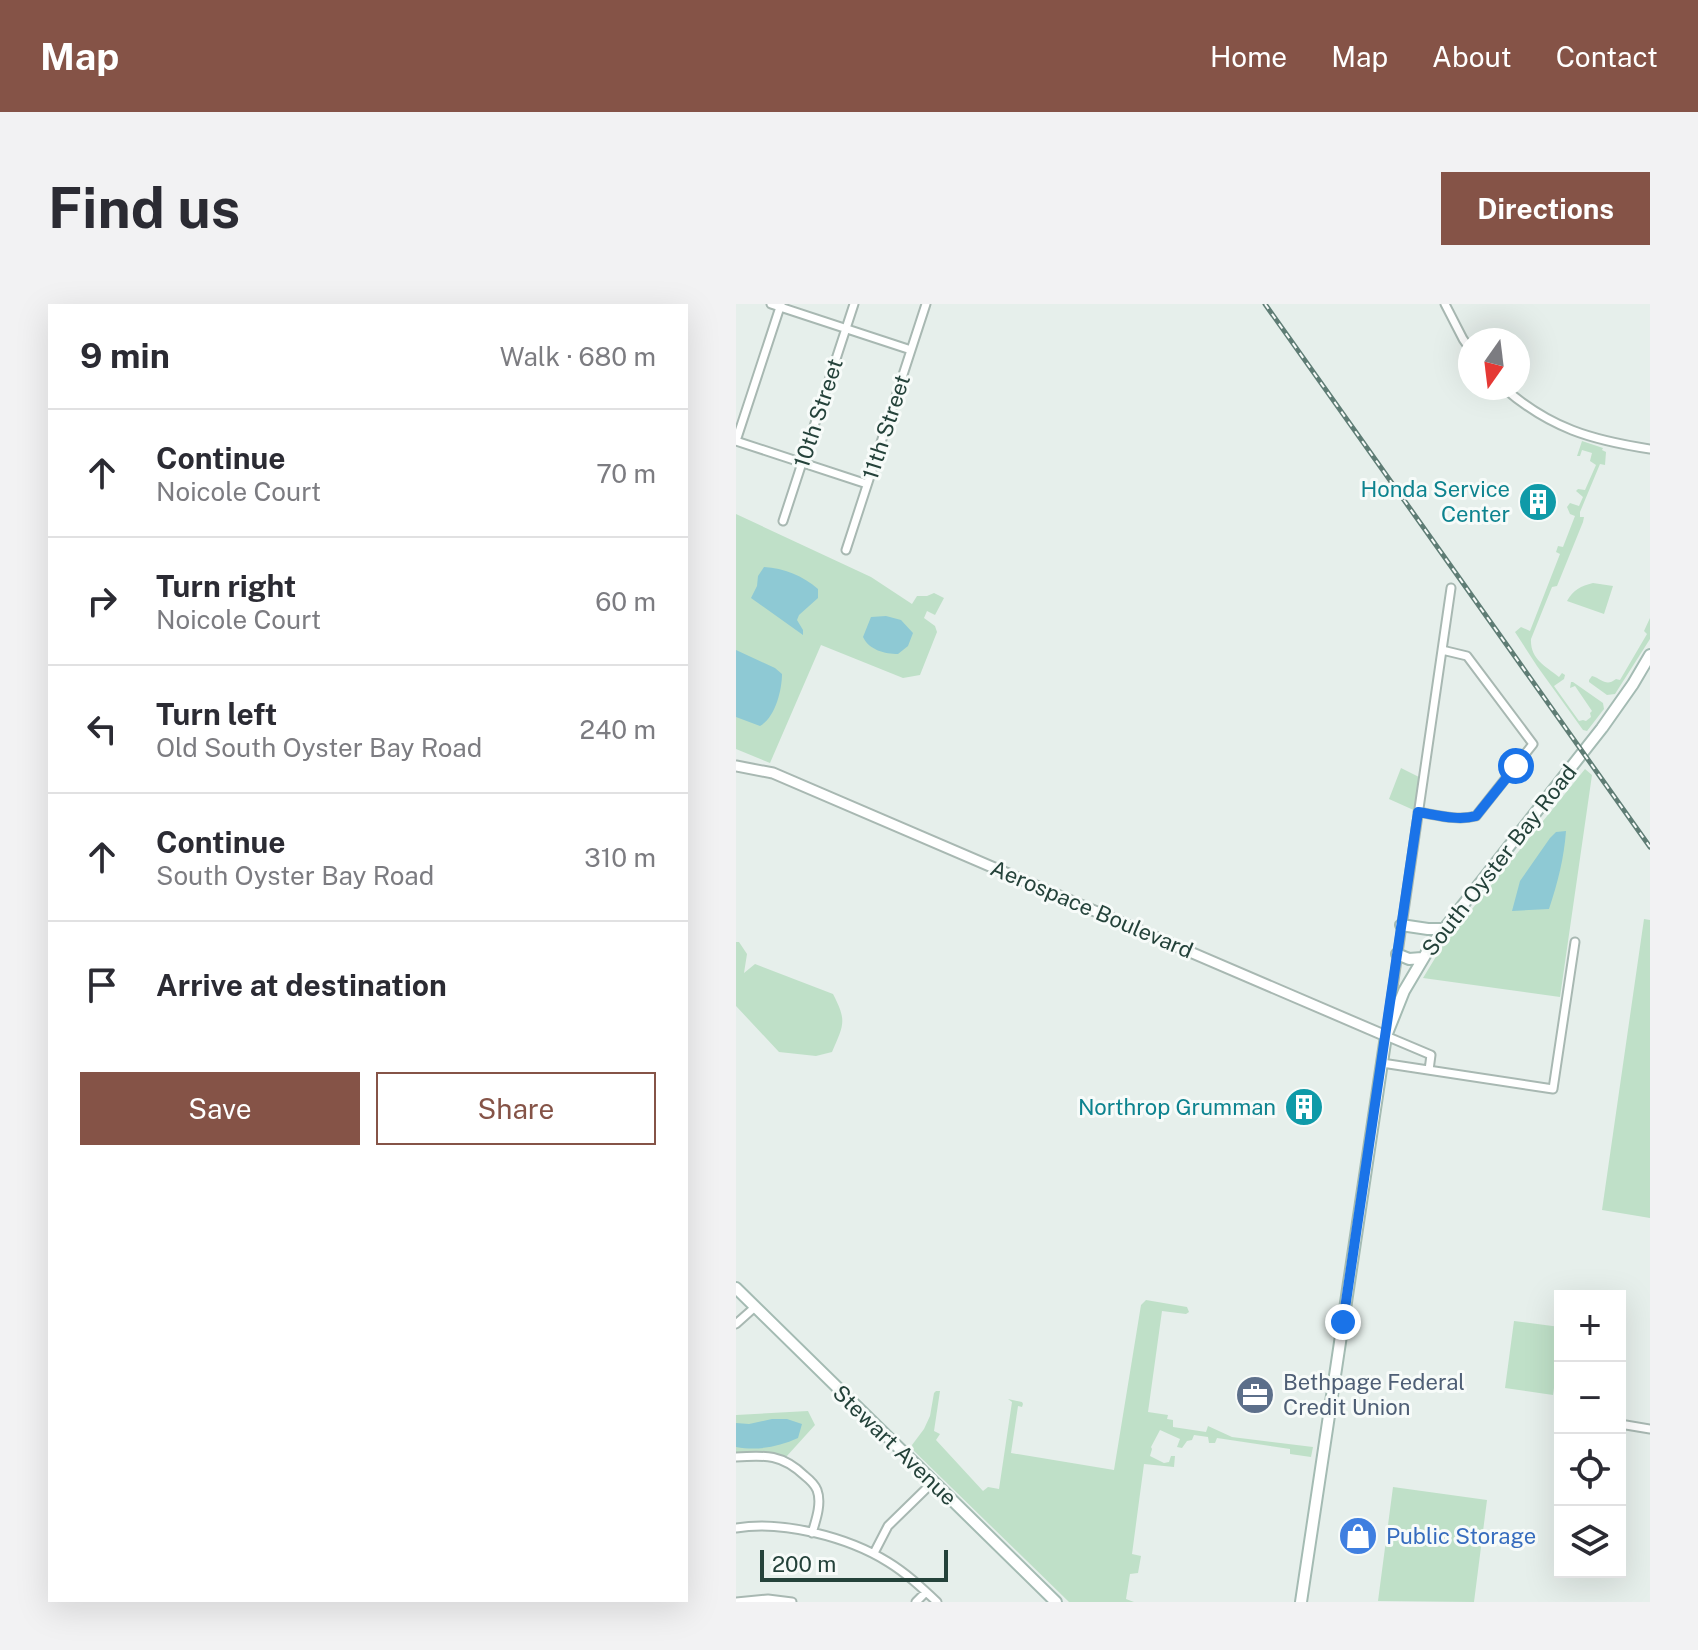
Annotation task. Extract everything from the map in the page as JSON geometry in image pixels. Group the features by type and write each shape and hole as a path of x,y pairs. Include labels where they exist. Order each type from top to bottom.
{"main road":[{"name":"South Oyster Bay Road","path":"1301,1602 1386,1036 1404,991 1422,958 1609,719 1650,655"},
{"path":"1401,925 1443,929"},
{"path":"1397,954 1409,959 1422,958"},
{"name":"Stewart Avenue","path":"736,1288 1056,1602"}],"street":[{"path":"771,304 911,350"},
{"name":"10th Street","path":"783,521 854,304"},
{"name":"11th Street","path":"846,550 926,304"},
{"path":"1445,304 1458,329"},
{"path":"780,306 736,441 867,484"},
{"path":"1521,400 1544,417 1569,429 1600,440 1650,449"},
{"path":"1386,1036 1451,588"},
{"path":"1418,812 1459,818 1476,816 1533,744 1467,656 1442,650"},
{"name":"Aerospace Boulevard","path":"736,766 773,773 1431,1055 1429,1070"},
{"path":"1382,1063 1553,1089 1575,942"},
{"path":"736,1324 755,1307"},
{"path":"1626,1425 1650,1429"},
{"path":"736,1457 771,1456 782,1459 812,1482 819,1500 812,1533"},
{"path":"874,1553 888,1526 933,1482"},
{"path":"736,1528 779,1527 812,1533 874,1553 913,1579 937,1602"},
{"path":"916,1602 926,1592"},
{"path":"736,1602 768,1599 792,1602"}],"green space":[{"path":"1582,441 1603,448 1606,452 1605,465 1600,464 1580,512 1583,522 1557,586 1552,587 1531,646 1539,661 1559,677 1562,673 1565,675 1554,686 1579,721 1586,721 1592,711 1575,686 1570,688 1571,682 1603,703 1604,709 1587,731 1583,730 1515,632 1521,627 1530,631 1560,554 1556,552 1558,546 1563,547 1575,516 1570,514 1567,507 1570,503 1579,506 1583,497 1576,491 1585,490 1596,465 1590,461 1592,453 1582,450 1577,456"},
{"path":"736,514 871,577 912,604 917,596 934,593 944,598 935,615 927,611 924,618 935,626 937,632 920,675 903,678 821,645 770,763 736,749"},
{"path":"1593,583 1613,586 1604,614 1567,601 1578,589"},
{"path":"1650,618 1650,639 1615,694 1607,695 1589,682 1592,676 1607,682 1620,680 1647,634 1644,631"},
{"path":"1401,768 1423,779 1418,812 1389,799"},
{"path":"1585,769 1592,775 1560,997 1423,978 1443,945"},
{"path":"1644,919 1650,920 1650,1218 1602,1210"},
{"path":"736,942 747,954 744,973 755,964 833,994 842,1023 832,1052 816,1056 779,1052 736,1006"},
{"path":"1146,1300 1187,1307 1189,1312 1162,1311 1148,1412 1168,1415 1167,1419 1173,1420 1173,1427 1206,1432 1208,1426 1232,1437 1313,1447 1311,1457 1290,1454 1290,1449 1217,1438 1215,1443 1209,1443 1208,1437 1194,1435 1182,1448 1177,1447 1180,1439 1160,1430 1150,1456 1164,1463 1175,1456 1174,1467 1144,1464 1132,1554 1141,1556 1138,1573 1130,1574 1126,1599 1134,1602 1069,1602 913,1450 912,1445 930,1416 934,1393 940,1391 934,1431 940,1434 936,1440 983,1491 988,1487 999,1489 1012,1402 1008,1399 1023,1404 1022,1407 1018,1406 1011,1453 1114,1470 1141,1305"},
{"path":"1514,1321 1554,1326 1553,1395 1505,1388"},
{"path":"808,1411 815,1425 786,1457 769,1452 736,1454 736,1415"},
{"path":"1393,1487 1487,1500 1474,1602 1378,1601"}],"water":[{"path":"764,567 793,574 818,589 818,598 797,620 803,635 751,598"},
{"path":"886,616 901,620 913,633 908,646 898,654 878,650 863,637 871,617"},
{"path":"736,650 782,674 777,703 770,717 760,726 736,717"},
{"path":"1566,831 1560,870 1549,909 1512,911 1520,881 1550,838 1556,832"},
{"path":"787,1419 802,1424 798,1438 768,1447 736,1447 736,1423 749,1424"}],"railway":[{"path":"1265,304 1650,847"}],"place":[{"name":"Honda Service Center","path":"1538,502"},
{"name":"Northrop Grumman","path":"1304,1107"},
{"name":"Bethpage Federal Credit Union","path":"1255,1395"},
{"name":"Public Storage","path":"1358,1536"}],"route":[{"path":"1343,1322 1418,812 1459,818 1476,816 1516,766"}]}
